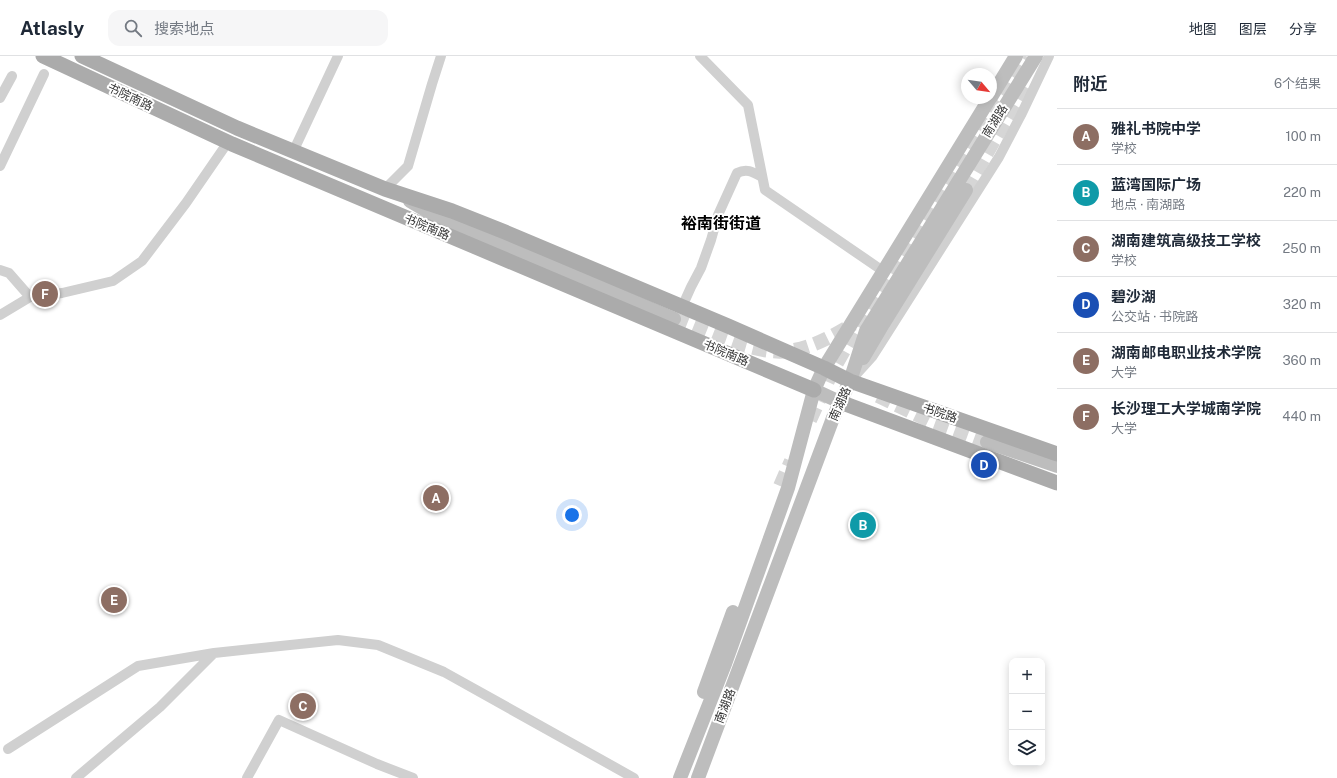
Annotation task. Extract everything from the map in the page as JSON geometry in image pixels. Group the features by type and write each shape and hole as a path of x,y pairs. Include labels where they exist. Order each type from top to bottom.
{"main road":[{"name":"书院南路","path":"43,56 228,142 814,390"},
{"name":"书院南路","path":"82,56 237,128 293,152 400,195 452,211 505,232 678,313 824,368"},
{"name":"南湖路","path":"997,87 1016,56"},
{"name":"南湖路","path":"698,778 840,402 850,381 866,331 1036,56"},
{"name":"南湖路","path":"680,778 724,664 788,488 814,390 824,368 987,104"},
{"path":"850,381 883,324 966,190"},
{"name":"书院路","path":"824,368 850,381 1057,454"},
{"path":"814,390 840,402"},
{"name":"书院路","path":"840,402 1057,483"},
{"path":"987,442 1057,466"},
{"path":"680,778 686,750 704,691 780,486"}],"street":[{"path":"293,152 338,56"},
{"path":"385,189 408,166 441,56"},
{"path":"700,56 748,105 765,190 883,271"},
{"path":"850,381 872,357 878,348 999,157 1049,56"},
{"path":"1,161 44,74"},
{"path":"0,98 12,76"},
{"path":"0,315 30,297 62,293 113,281 142,260 186,203 228,142"},
{"path":"678,313 701,268 718,216 737,173 750,170 762,177"},
{"path":"0,270 9,272 30,297"},
{"path":"8,749 138,666 214,653 338,640 378,646 444,672 634,778"},
{"path":"76,778 160,707 214,653"},
{"path":"247,778 279,720 376,764 413,778"}],"tunnel":[{"path":"810,420 833,370 862,319 1026,56"},
{"path":"966,190 1025,86"},
{"path":"674,319 746,346 775,352 788,351 814,344 853,324"},
{"path":"878,396 930,421 987,442"},
{"path":"780,486 791,461"}],"place":[{"name":"长沙理工大学城南学院","path":"45,294"},
{"name":"碧沙湖","path":"984,465"},
{"name":"雅礼书院中学","path":"436,498"},
{"name":"蓝湾国际广场","path":"863,525"},
{"name":"湖南邮电职业技术学院","path":"114,600"},
{"name":"湖南建筑高级技工学校","path":"303,706"}],"district":[{"name":"裕南街街道","path":"721,223"}]}
